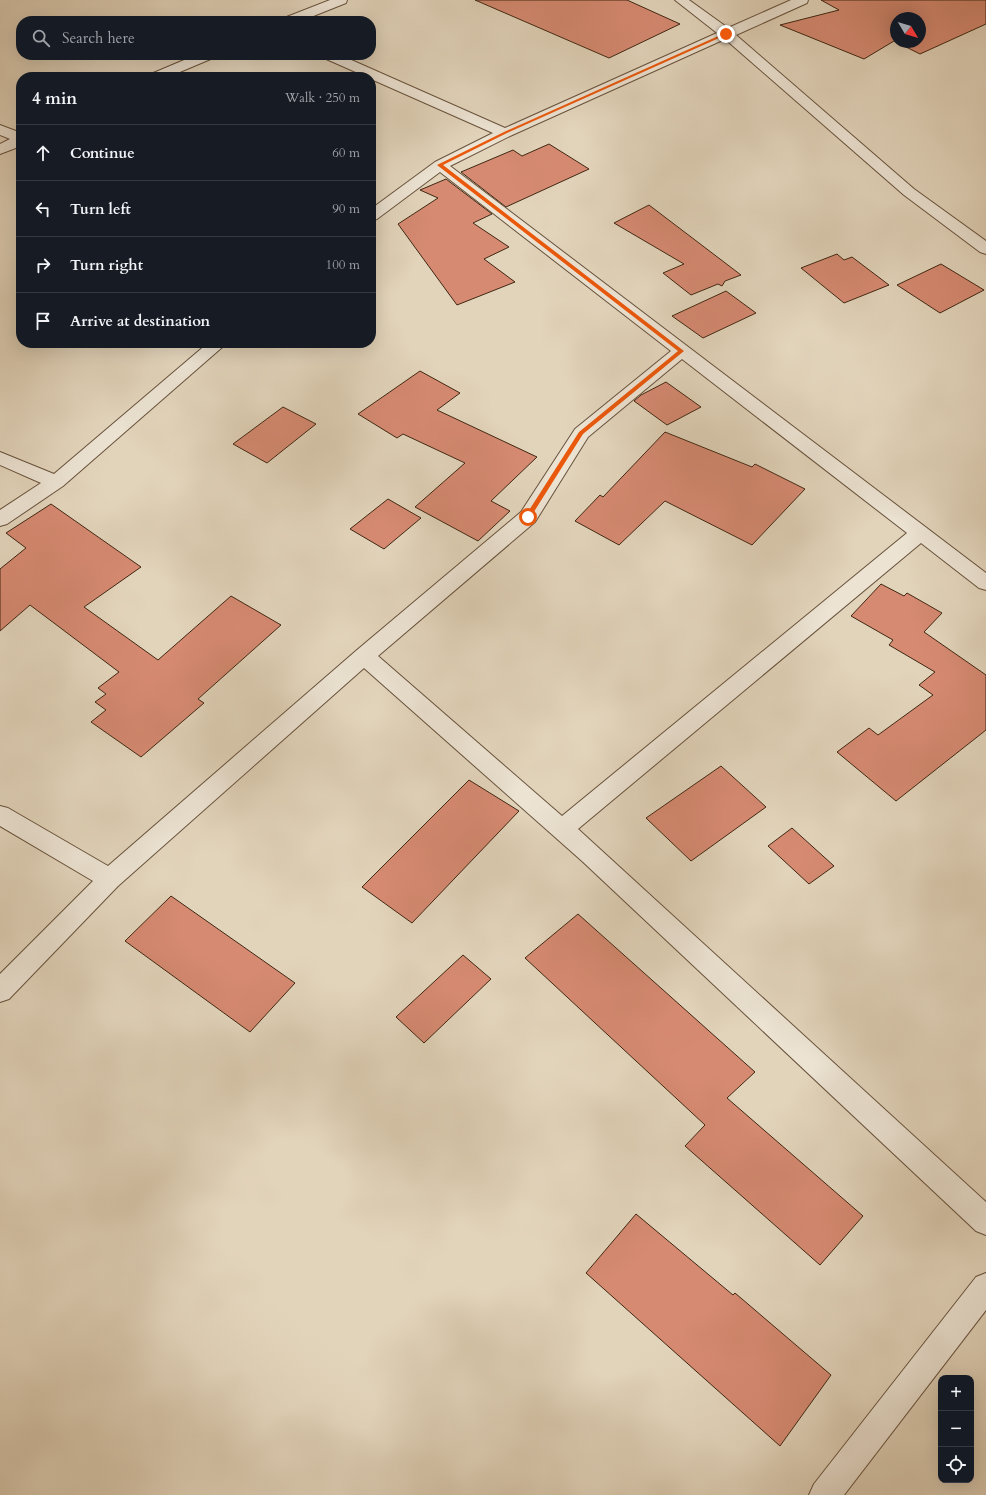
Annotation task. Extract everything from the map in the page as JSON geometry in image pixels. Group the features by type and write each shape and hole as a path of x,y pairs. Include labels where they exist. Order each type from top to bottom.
{"street":[{"path":"301,16 340,0"},
{"path":"681,0 726,34 909,192 986,249"},
{"path":"376,212 440,165 505,132 802,0"},
{"path":"168,72 196,60"},
{"path":"340,60 368,72"},
{"path":"376,76 505,132"},
{"path":"0,129 16,137"},
{"path":"0,150 16,142"},
{"path":"440,165 986,583"},
{"path":"0,519 56,482 212,348"},
{"path":"0,991 110,879 364,656 528,517 581,433 682,351"},
{"path":"0,458 56,482"},
{"path":"562,829 920,533"},
{"path":"364,656 562,829 789,1037 986,1221"},
{"path":"0,816 110,879"},
{"path":"825,1495 986,1287"}],"building":[{"path":"475,0 627,0 680,24 609,58"},
{"path":"821,0 986,0 986,24 920,54 908,48 926,48 926,12 890,12 890,43 864,59 780,25 839,10"},
{"path":"549,144 589,169 506,207 461,172 513,150 522,156"},
{"path":"446,179 492,214 473,223 509,247 484,259 515,282 457,305 398,224 438,198 420,190"},
{"path":"649,205 741,275 725,281 722,286 718,284 691,295 663,273 684,264 614,223"},
{"path":"837,254 844,260 852,257 889,285 844,303 801,268"},
{"path":"941,264 984,290 940,313 897,285"},
{"path":"726,291 756,313 703,338 672,316"},
{"path":"420,371 460,393 437,410 537,457 491,501 510,511 478,541 415,507 465,463 403,434 397,438 358,414"},
{"path":"666,382 701,407 667,425 634,401 641,395"},
{"path":"283,407 316,424 267,463 233,444"},
{"path":"665,432 752,467 755,464 805,489 752,545 665,501 619,545 575,521 600,495 603,497"},
{"path":"388,499 421,518 384,549 350,529"},
{"path":"51,504 141,567 84,607 158,660 231,596 281,625 198,699 204,703 141,757 91,722 106,710 95,702 106,694 98,688 119,672 30,605 0,631 0,569 26,548 6,533"},
{"path":"881,584 904,596 907,593 942,613 924,632 986,675 986,730 896,801 837,752 869,728 878,735 933,695 919,685 935,672 889,645 893,640 851,616"},
{"path":"721,766 766,807 691,861 646,818"},
{"path":"469,780 519,811 412,923 362,887"},
{"path":"792,828 834,866 809,884 768,846"},
{"path":"171,896 295,983 250,1032 125,941"},
{"path":"578,914 755,1072 727,1098 863,1216 820,1265 685,1146 705,1125 525,958"},
{"path":"463,955 491,979 424,1043 396,1017"},
{"path":"636,1214 733,1295 735,1293 831,1375 780,1446 586,1273"}],"route":[{"path":"528,517 581,433 682,351 440,165 505,132 726,34"}]}
